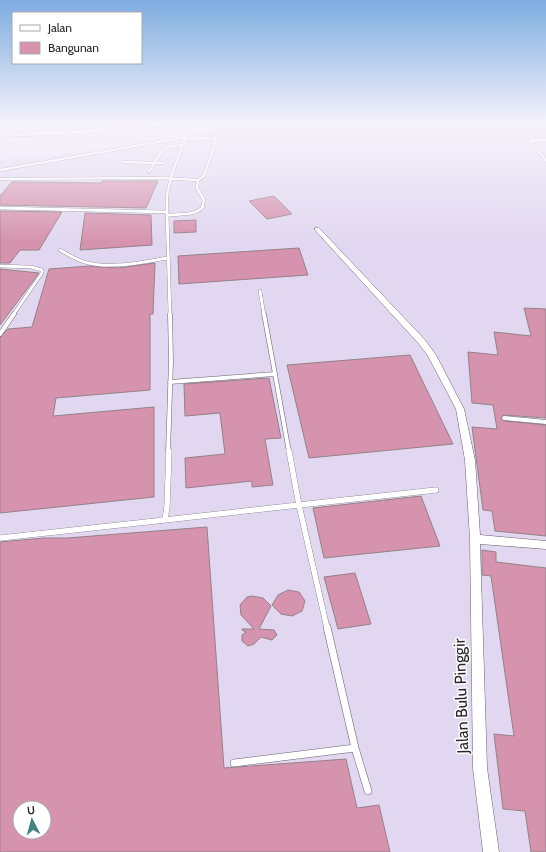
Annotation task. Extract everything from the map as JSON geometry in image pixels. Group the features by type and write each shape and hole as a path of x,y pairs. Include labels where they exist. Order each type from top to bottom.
{"street":[{"name":"Jalan Bulu Pinggir","path":"317,228 422,342 432,355 460,409 470,460 474,539 480,768 491,852"},
{"path":"474,539 546,545"}],"lane":[{"path":"0,170 36,164"},
{"path":"149,172 154,164"},
{"path":"165,520 167,506 170,382 166,199 176,164"},
{"path":"0,179 171,178 198,180 204,176 208,164"},
{"path":"0,208 167,213 198,212 203,208 204,203 203,197 197,188 198,180"},
{"path":"60,250 72,257 89,263 119,264 168,258"},
{"path":"0,266 32,267 42,270 42,274 0,334"},
{"path":"260,291 299,504 356,748 368,791"},
{"path":"170,382 275,374"},
{"path":"504,418 546,422"},
{"path":"0,538 436,490"},
{"path":"234,763 356,748"}],"shaded area":[{"path":"0,164 546,164 546,852 0,852"}],"building":[{"path":"102,181 158,181 146,208 0,205 0,196 12,182 102,183"},
{"path":"274,196 292,214 267,219 249,201"},
{"path":"0,211 62,212 39,250 20,250 10,263 0,263"},
{"path":"85,213 151,215 152,245 80,250"},
{"path":"196,220 196,232 174,233 174,221"},
{"path":"299,248 308,275 179,284 178,256"},
{"path":"155,263 153,314 150,314 150,390 56,398 53,416 154,407 154,497 0,513 0,337 8,329 32,327 49,269 90,266 118,268"},
{"path":"0,269 39,273 0,325"},
{"path":"524,308 546,309 546,418 504,415 501,418 504,421 546,425 546,536 495,531 492,511 483,510 472,427 497,429 493,405 472,403 468,352 498,355 494,332 531,336"},
{"path":"410,355 453,444 309,458 287,365"},
{"path":"269,378 281,438 265,439 273,485 252,487 252,481 186,488 185,458 225,454 220,413 185,416 184,384"},
{"path":"421,496 440,546 324,558 313,508"},
{"path":"207,527 224,768 346,759 357,808 379,805 390,852 0,852 0,542 44,538 67,538"},
{"path":"482,550 496,552 496,562 546,568 546,852 531,852 525,811 503,809 494,734 514,736 491,576 482,575"},
{"path":"355,573 371,624 338,629 324,577"},
{"path":"288,590 299,592 305,601 302,611 292,616 281,614 272,605 278,595"},
{"path":"252,596 263,598 271,606 259,629 274,630 277,635 272,640 261,637 254,644 248,646 242,641 242,635 246,632 242,629 254,629 241,615 240,605 247,597"}]}
